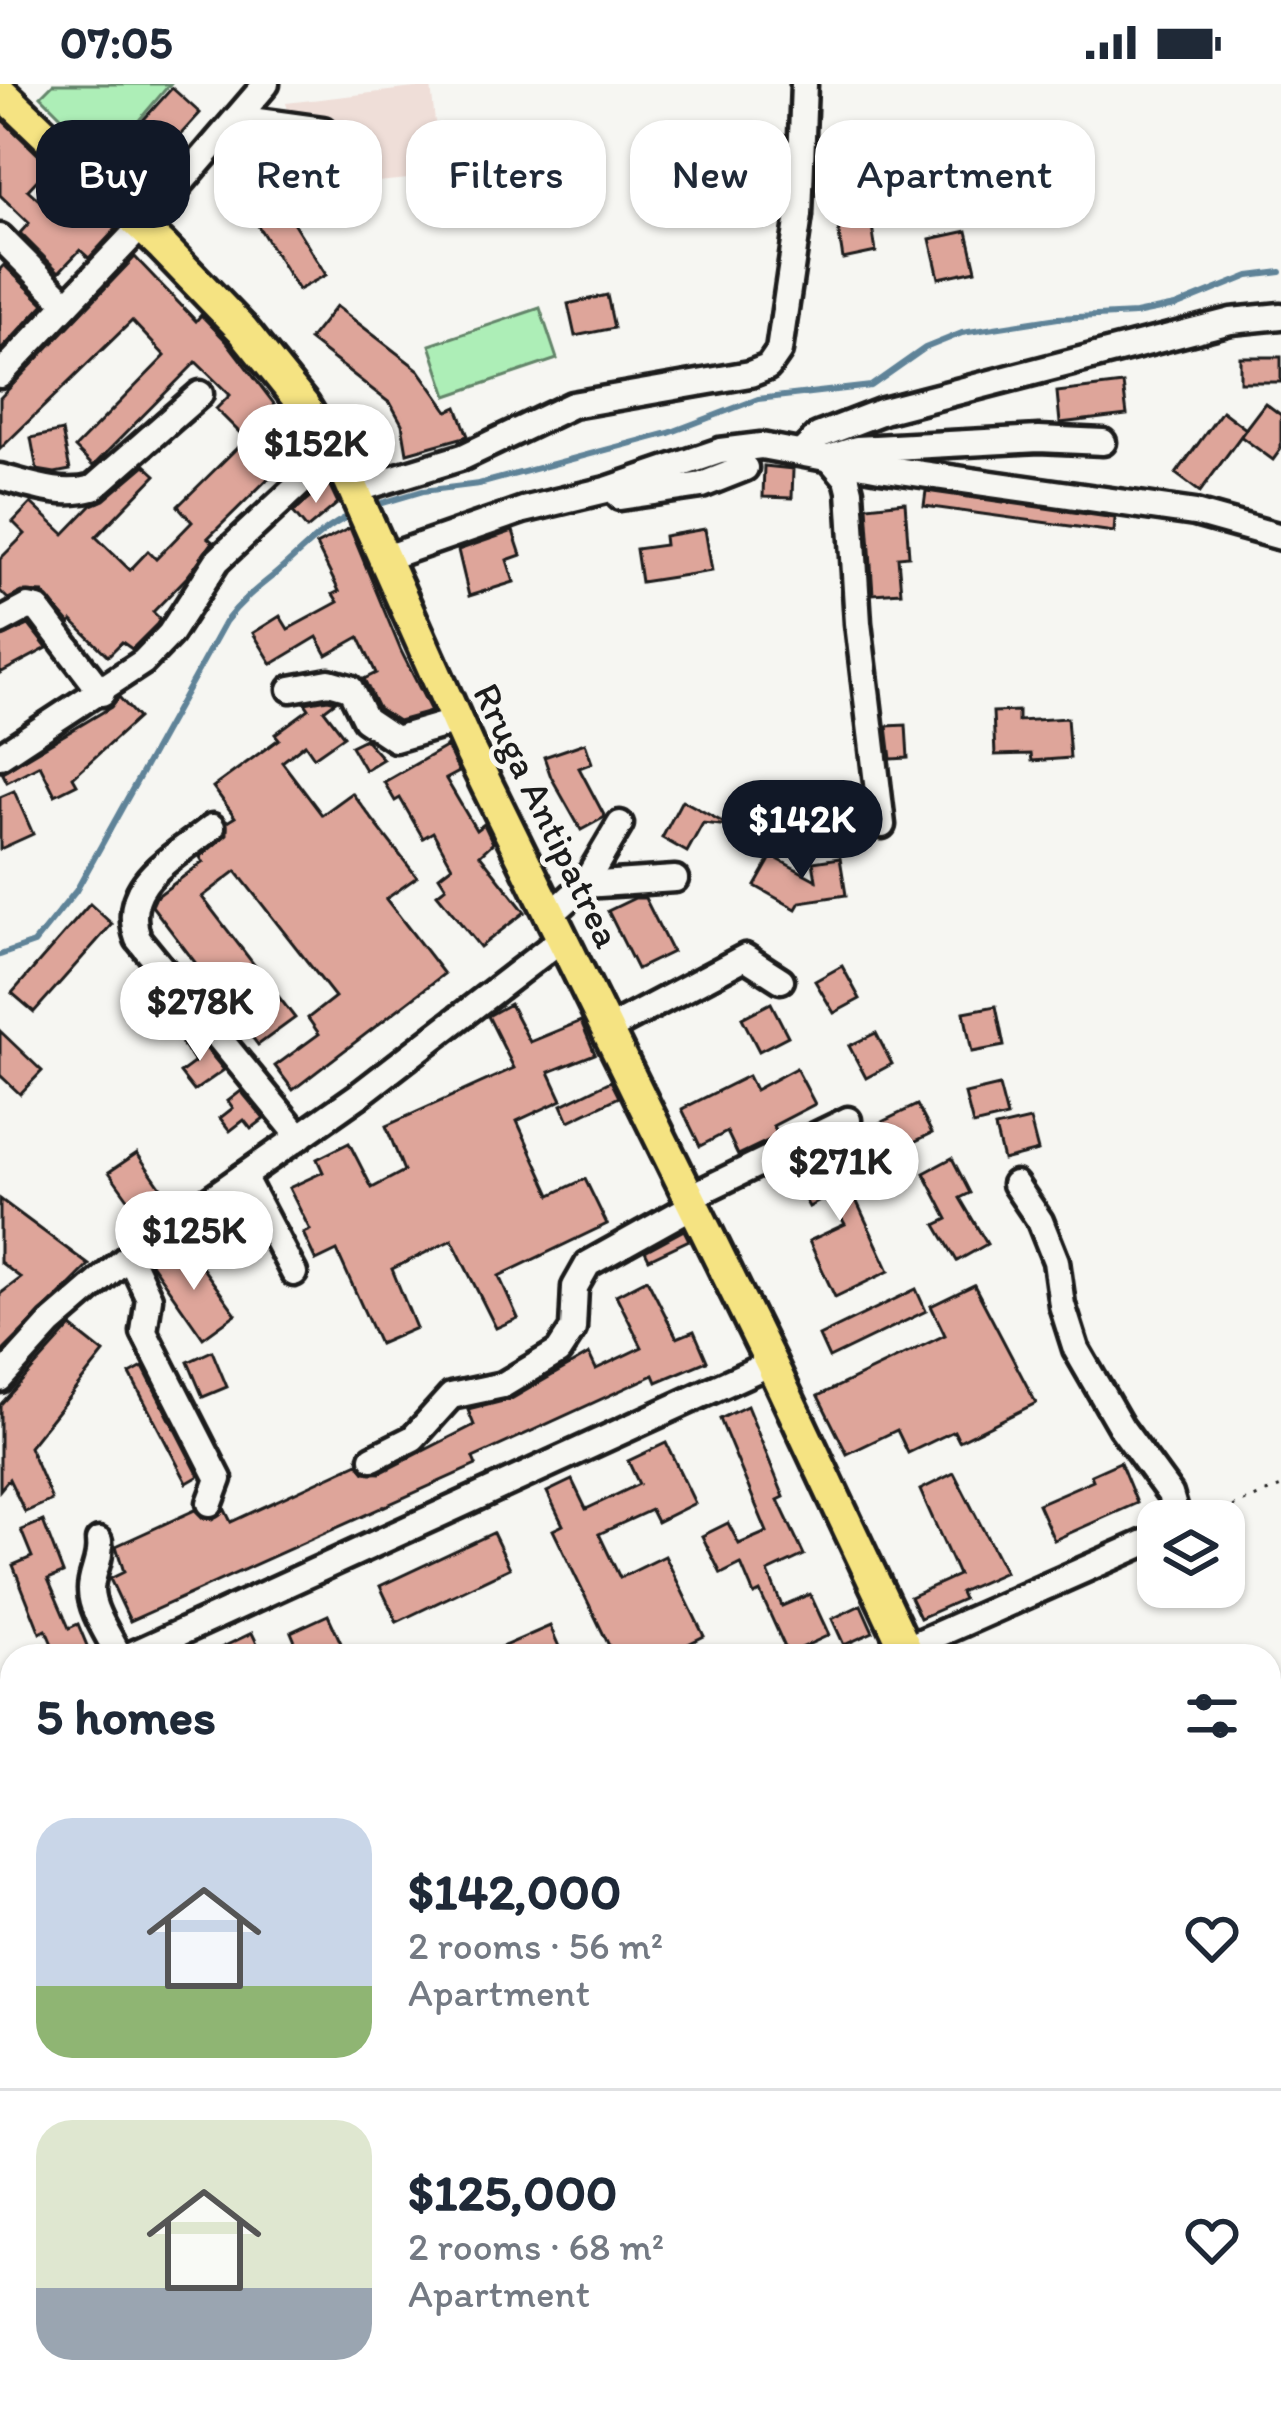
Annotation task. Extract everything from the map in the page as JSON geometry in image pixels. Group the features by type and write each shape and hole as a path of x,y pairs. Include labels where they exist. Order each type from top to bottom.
{"main road":[{"name":"Rruga Antipatrea","path":"0,91 36,125"},
{"name":"Rruga Antipatrea","path":"143,228 266,358 334,452 457,721 693,1201 903,1644"}],"street":[{"path":"190,171 266,84"},
{"path":"361,505 572,405 768,367 778,351 799,215 804,84"},
{"path":"237,118 251,120"},
{"path":"1,372 139,228"},
{"path":"0,237 67,304"},
{"path":"802,452 818,436 883,411 1231,321 1281,316"},
{"path":"0,477 57,491 93,488 200,394"},
{"path":"829,458 857,449 1039,440 1103,442"},
{"path":"385,558 523,510 606,490 733,448 761,446 1195,513 1281,537"},
{"path":"0,756 143,662 170,634 218,561 334,452"},
{"path":"829,458 850,490 858,623 882,825"},
{"path":"606,490 618,498 702,485 746,468"},
{"path":"0,622 28,607 38,609 102,693"},
{"path":"291,688 329,682 350,688 365,719 395,739 457,721"},
{"path":"0,1378 50,1324 129,1256 359,1095 558,925 620,824"},
{"path":"212,826 146,880 134,898 130,918 138,939 299,1137"},
{"path":"584,885 675,879"},
{"path":"609,1029 745,957 781,980"},
{"path":"373,1458 413,1438 451,1396 503,1385 558,1352 573,1329 575,1287 588,1264 693,1201 848,1120"},
{"path":"243,1177 294,1273"},
{"path":"1015,1184 1040,1221 1056,1261 1062,1305 1076,1349 1121,1427 1172,1500"},
{"path":"129,1256 149,1298 144,1332 219,1479 210,1502"},
{"path":"156,1644 771,1363"},
{"path":"99,1540 92,1600 113,1644"},
{"path":"926,1644 1137,1547"}],"path":[{"path":"1245,1502 1281,1487"}],"shaded area":[{"path":"431,86 435,120 406,120 406,179 382,181 382,120 291,120 286,103"}],"green space":[{"path":"53,84 170,84 139,120 65,120 41,96"},
{"path":"540,308 557,359 447,396 430,345"}],"building":[{"path":"172,88 200,113 190,124 190,120 143,120"},
{"path":"0,118 36,153 36,181 28,190 36,197 36,228 116,229 89,258 80,250 59,272 20,233 29,223 0,195"},
{"path":"259,228 297,228 326,275 298,290"},
{"path":"838,228 872,228 876,252 843,259"},
{"path":"967,231 976,270 939,278 930,239"},
{"path":"135,257 196,321 201,315 227,342 304,443 208,538 213,542 188,576 153,612 160,619 157,624 132,649 122,642 108,656 43,593 22,592 8,599 0,591 0,559 25,534 13,522 31,503 64,534 92,505 145,465 156,475 96,537 130,570 148,551 156,559 192,522 178,506 246,439 216,409 230,395 196,362 93,466 75,448 165,356 132,321 0,449 0,398"},
{"path":"4,265 44,304 0,351 0,269"},
{"path":"607,295 614,328 575,336 568,304"},
{"path":"336,306 419,370 448,411 457,407 468,436 407,453 402,424 391,404 309,340"},
{"path":"1240,357 1281,357 1281,382 1240,382"},
{"path":"1123,384 1127,415 1060,423 1057,392"},
{"path":"1265,403 1281,415 1281,449 1273,460 1240,436"},
{"path":"1222,411 1246,429 1200,492 1176,474"},
{"path":"62,431 70,470 37,470 31,438"},
{"path":"764,466 793,469 792,498 763,497"},
{"path":"328,482 338,503 307,529 293,512"},
{"path":"926,491 1115,518 1114,532 924,506"},
{"path":"905,502 909,556 898,557 901,592 873,594 867,506"},
{"path":"350,528 431,711 427,713 398,721 378,708 364,679 376,673 359,637 327,655 317,637 272,664 253,633 280,616 288,629 338,602 333,594 339,591 316,545"},
{"path":"705,529 712,571 641,582 636,549 665,545 664,536"},
{"path":"513,531 521,555 507,560 514,582 469,596 458,550"},
{"path":"29,625 47,648 0,673 0,638"},
{"path":"119,697 138,718 73,777 77,784 55,795 40,765 7,782 2,772 111,707"},
{"path":"336,701 324,710 344,736 314,757 305,744 282,762 322,815 352,793 417,877 386,899 444,974 293,1090 275,1066 319,1034 308,1018 335,997 236,871 202,897 295,1018 258,1045 152,906 156,897 203,862 200,857 227,834 227,822 235,817 213,787 279,739 275,734 309,709 305,703"},
{"path":"1018,711 1018,721 1067,718 1070,758 1032,761 1031,754 995,755 993,712"},
{"path":"906,725 908,758 891,759 887,726"},
{"path":"365,739 383,759 365,770 351,746"},
{"path":"585,743 592,763 579,768 605,817 581,830 544,757"},
{"path":"447,746 459,772 446,779 476,830 484,824 493,843 480,855 525,912 480,947 437,894 446,887 439,876 452,866 433,832 423,838 400,798 395,801 384,782"},
{"path":"14,791 33,834 0,849 0,797"},
{"path":"776,793 811,797 806,835 772,831"},
{"path":"860,796 863,840 837,838 834,797"},
{"path":"682,800 730,826 703,823 687,852 662,838"},
{"path":"772,856 816,880 813,862 840,858 846,895 800,902 796,909 755,886"},
{"path":"645,898 672,952 637,969 608,911"},
{"path":"90,904 112,924 34,1012 12,993"},
{"path":"842,966 860,999 834,1013 815,981"},
{"path":"771,1003 788,1036 759,1051 742,1018"},
{"path":"510,1004 530,1042 581,1021 595,1054 549,1072 562,1100 517,1121 551,1195 585,1179 607,1224 499,1276 518,1318 496,1328 452,1240 392,1269 416,1328 379,1344 337,1251 316,1261 303,1233 310,1230 289,1188 323,1172 317,1159 349,1143 372,1188 404,1171 386,1126 514,1068 488,1016"},
{"path":"996,1006 1004,1046 972,1052 964,1012"},
{"path":"0,1031 42,1071 20,1094 0,1075"},
{"path":"876,1033 892,1064 866,1078 849,1046"},
{"path":"195,1035 224,1070 194,1091 180,1073 195,1062 182,1044"},
{"path":"796,1068 815,1104 773,1126 778,1136 738,1155 727,1132 700,1146 682,1109 748,1076 755,1090"},
{"path":"611,1081 619,1097 569,1121 562,1105"},
{"path":"999,1086 1007,1117 973,1125 965,1094"},
{"path":"241,1091 264,1119 251,1129 244,1120 230,1131 220,1118 233,1108 228,1101"},
{"path":"917,1105 932,1133 887,1155 892,1163 876,1172 855,1135"},
{"path":"1030,1120 1038,1151 1003,1160 995,1128"},
{"path":"829,1148 849,1184 862,1176 871,1192 856,1200 889,1271 835,1297 809,1241 845,1224 829,1196 809,1207 788,1169"},
{"path":"137,1153 164,1192 137,1211 109,1172"},
{"path":"952,1158 970,1193 960,1198 987,1244 957,1261 936,1225 948,1219 924,1173"},
{"path":"0,1199 89,1265 0,1354 0,1294 21,1278 0,1262"},
{"path":"684,1230 689,1240 649,1259 645,1251"},
{"path":"171,1247 191,1275 202,1267 236,1314 203,1338 150,1262"},
{"path":"647,1279 677,1338 694,1331 707,1361 657,1382 654,1375 473,1458 476,1465 130,1621 110,1579 124,1572 116,1546 195,1510 212,1519 225,1510 231,1522 358,1463 365,1472 380,1473 474,1425 468,1410 511,1399 589,1354 596,1369 642,1347 616,1295"},
{"path":"974,1285 1036,1403 959,1441 954,1431 908,1453 897,1430 847,1454 818,1396 945,1335 931,1306"},
{"path":"916,1289 926,1311 829,1358 819,1336"},
{"path":"71,1327 104,1353 29,1447 52,1500 25,1512 9,1479 0,1490 0,1405"},
{"path":"212,1351 227,1387 203,1397 188,1362"},
{"path":"143,1367 199,1476 187,1483 130,1374"},
{"path":"747,1406 784,1497 778,1500 804,1555 768,1572 782,1606 810,1594 829,1635 810,1644 783,1644 760,1592 754,1595 741,1564 721,1574 702,1536 728,1523 739,1544 767,1532 720,1419"},
{"path":"666,1443 695,1503 657,1522 651,1510 599,1534 620,1578 665,1556 704,1636 688,1644 608,1644 553,1530 563,1525 547,1492 572,1480 586,1509 639,1484 628,1461"},
{"path":"1120,1462 1137,1503 1054,1540 1038,1504 1093,1480 1091,1475"},
{"path":"954,1473 1005,1572 960,1592 963,1599 920,1618 910,1597 958,1575 920,1490"},
{"path":"43,1521 63,1573 48,1579 69,1628 78,1624 86,1644 52,1644 46,1630 40,1633 13,1565 32,1557 21,1530"},
{"path":"493,1533 510,1568 397,1622 380,1586"},
{"path":"861,1605 873,1632 844,1644 832,1619"},
{"path":"328,1615 341,1644 296,1644 291,1632"},
{"path":"550,1626 558,1644 509,1644"},
{"path":"252,1633 257,1644 229,1644"}],"waterway":[{"path":"369,507 423,491 479,484 669,433 758,399 871,386 925,348 962,333 1058,318 1135,314 1175,306 1249,276 1281,272"},
{"path":"0,955 34,943 76,891 225,622 320,535 351,515"}]}
